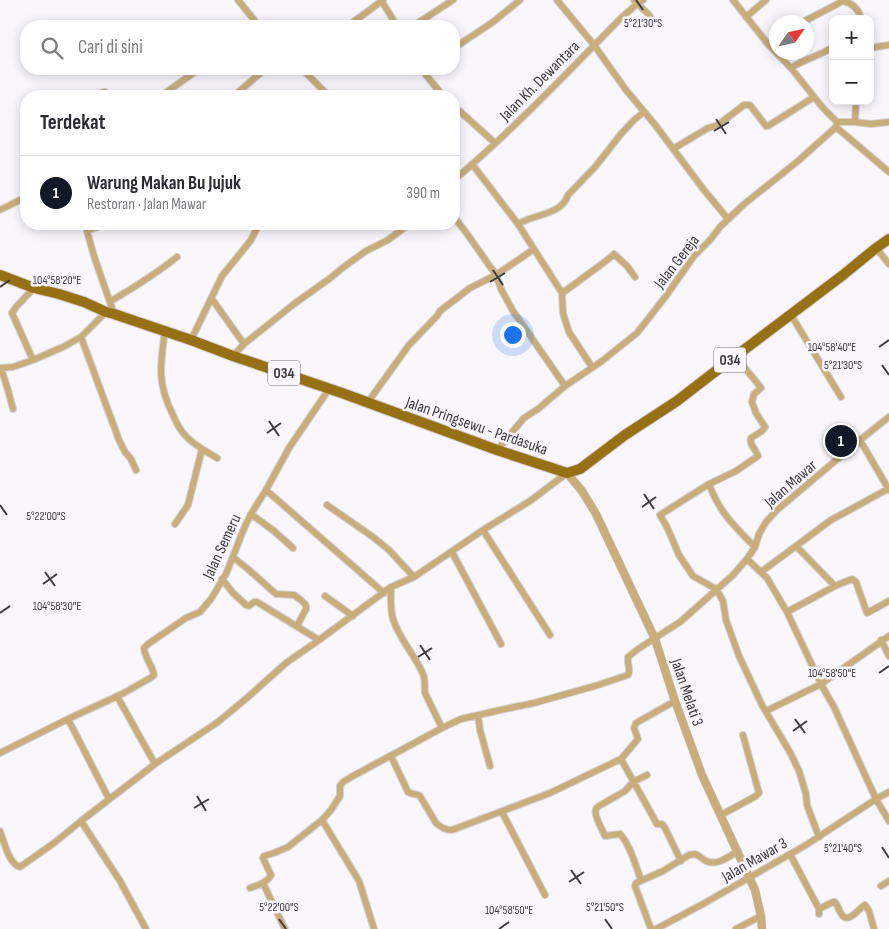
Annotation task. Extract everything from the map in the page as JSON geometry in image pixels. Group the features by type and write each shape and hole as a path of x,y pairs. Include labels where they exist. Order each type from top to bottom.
{"main road":[{"name":"034","path":"567,473 580,469 625,435 677,401 889,239"},
{"name":"Jalan Pringsewu - Pardasuka","path":"0,275 34,288 84,302 110,313 567,473"}],"street":[{"path":"238,0 253,20"},
{"path":"356,20 382,0 394,20"},
{"path":"422,20 453,0"},
{"path":"460,44 493,22 520,0"},
{"path":"557,0 728,219"},
{"path":"733,0 836,124 889,172"},
{"path":"746,17 766,0"},
{"path":"638,1 654,23"},
{"name":"Jalan Kh. Dewantara","path":"460,175 575,65 638,1"},
{"path":"814,16 843,1 852,4 860,15"},
{"path":"874,47 889,45"},
{"path":"791,68 796,64 829,50"},
{"path":"170,90 191,75"},
{"path":"241,90 258,75"},
{"path":"308,75 323,90"},
{"path":"426,75 438,90"},
{"path":"673,149 708,128 718,126 744,105 750,105 766,126 768,126 814,97"},
{"path":"855,122 856,105"},
{"path":"460,111 495,143"},
{"path":"518,224 531,217 546,214 561,206 567,200 568,195 596,167 600,159 621,134 644,112"},
{"path":"836,124 889,122"},
{"name":"Jalan Gereja","path":"497,450 524,418 637,333 694,256 710,240 720,226 798,161 836,124"},
{"path":"472,164 518,224 562,293 563,313 569,332 592,367"},
{"path":"0,210 20,200"},
{"path":"460,225 496,275 513,311 565,386"},
{"path":"191,340 222,276 251,240 256,230"},
{"path":"233,356 244,344 288,308 366,251 388,240 401,230"},
{"path":"13,410 1,368 13,367 63,347 81,337 110,313 111,301 87,231"},
{"path":"876,248 889,264"},
{"path":"368,402 409,345 440,311 470,288 496,275 534,249"},
{"path":"562,293 614,254 627,266 635,277"},
{"path":"111,301 141,283 177,257"},
{"path":"33,360 12,313 16,306 34,288"},
{"path":"212,299 244,344"},
{"path":"791,314 841,398"},
{"path":"165,331 160,362 161,381 167,403 184,435 217,458"},
{"path":"81,337 119,440 136,470"},
{"path":"736,356 761,388 754,394 752,402 756,413 765,426 762,431 750,440 758,456 736,471 710,484 660,515 680,555 694,576 716,589 723,601 726,620 736,649 766,711 799,771 806,794 807,805 818,837"},
{"name":"Jalan Semeru","path":"0,753 117,696 154,675 144,648 186,618 200,612 211,599 226,574 251,514 288,448 328,389"},
{"name":"Jalan Mawar","path":"478,714 534,704 628,675 630,671 627,663 628,657 638,648 680,622 732,576 747,559 755,547 759,534 766,522 777,510 889,417"},
{"path":"761,572 830,520 889,489 860,440"},
{"path":"175,524 188,505 202,449"},
{"path":"0,832 12,861 20,867 54,843 155,764 218,722 286,662 353,616 391,587 414,577 530,501 567,473"},
{"name":"Jalan Melati 3","path":"567,473 582,491 596,514 655,639 675,701 709,793 721,814 755,890 762,929"},
{"path":"710,484 723,513 755,547"},
{"path":"266,490 384,593"},
{"path":"327,505 389,550 414,577"},
{"path":"251,514 293,548"},
{"path":"483,530 550,635"},
{"path":"796,546 835,586"},
{"path":"452,552 501,644"},
{"path":"232,556 276,594 294,595 302,600 306,606 297,626"},
{"path":"747,559 767,578 787,612 834,707 876,799 889,822"},
{"path":"222,579 246,605 248,606 256,602 319,640"},
{"path":"787,612 852,579 856,582 867,613 889,601"},
{"path":"391,587 393,620 424,675 425,694 442,728"},
{"path":"325,596 353,616"},
{"path":"766,711 821,684 889,636"},
{"path":"881,640 889,656"},
{"path":"117,696 155,764"},
{"path":"391,756 405,790 410,794 420,796 436,823 446,830 452,830 550,793 620,759 638,739 634,728 636,723 675,701"},
{"path":"250,888 263,883 271,875 263,858 264,856 288,847 322,820 340,796 340,786 343,782 442,728 461,719 478,714 480,730 490,766"},
{"path":"68,719 109,799"},
{"path":"721,814 759,793 743,735"},
{"path":"620,759 657,824 662,824 681,861"},
{"path":"641,880 623,837 620,834 605,836 595,812 596,808 625,791 633,782 646,776"},
{"name":"Jalan Mawar 3","path":"656,929 790,854 889,792"},
{"path":"502,812 545,895"},
{"path":"322,820 359,881 374,929"},
{"path":"81,821 120,881 146,929"},
{"path":"651,929 635,886 636,883 663,871 689,855 695,854 704,860 720,862 738,851"},
{"path":"790,854 819,911 834,902 843,915 848,918 865,905 869,910 874,929"},
{"path":"881,886 889,881"},
{"path":"263,883 285,929"},
{"path":"736,929 761,916"}],"place":[{"name":"Warung Makan Bu Jujuk","path":"841,441"}]}
